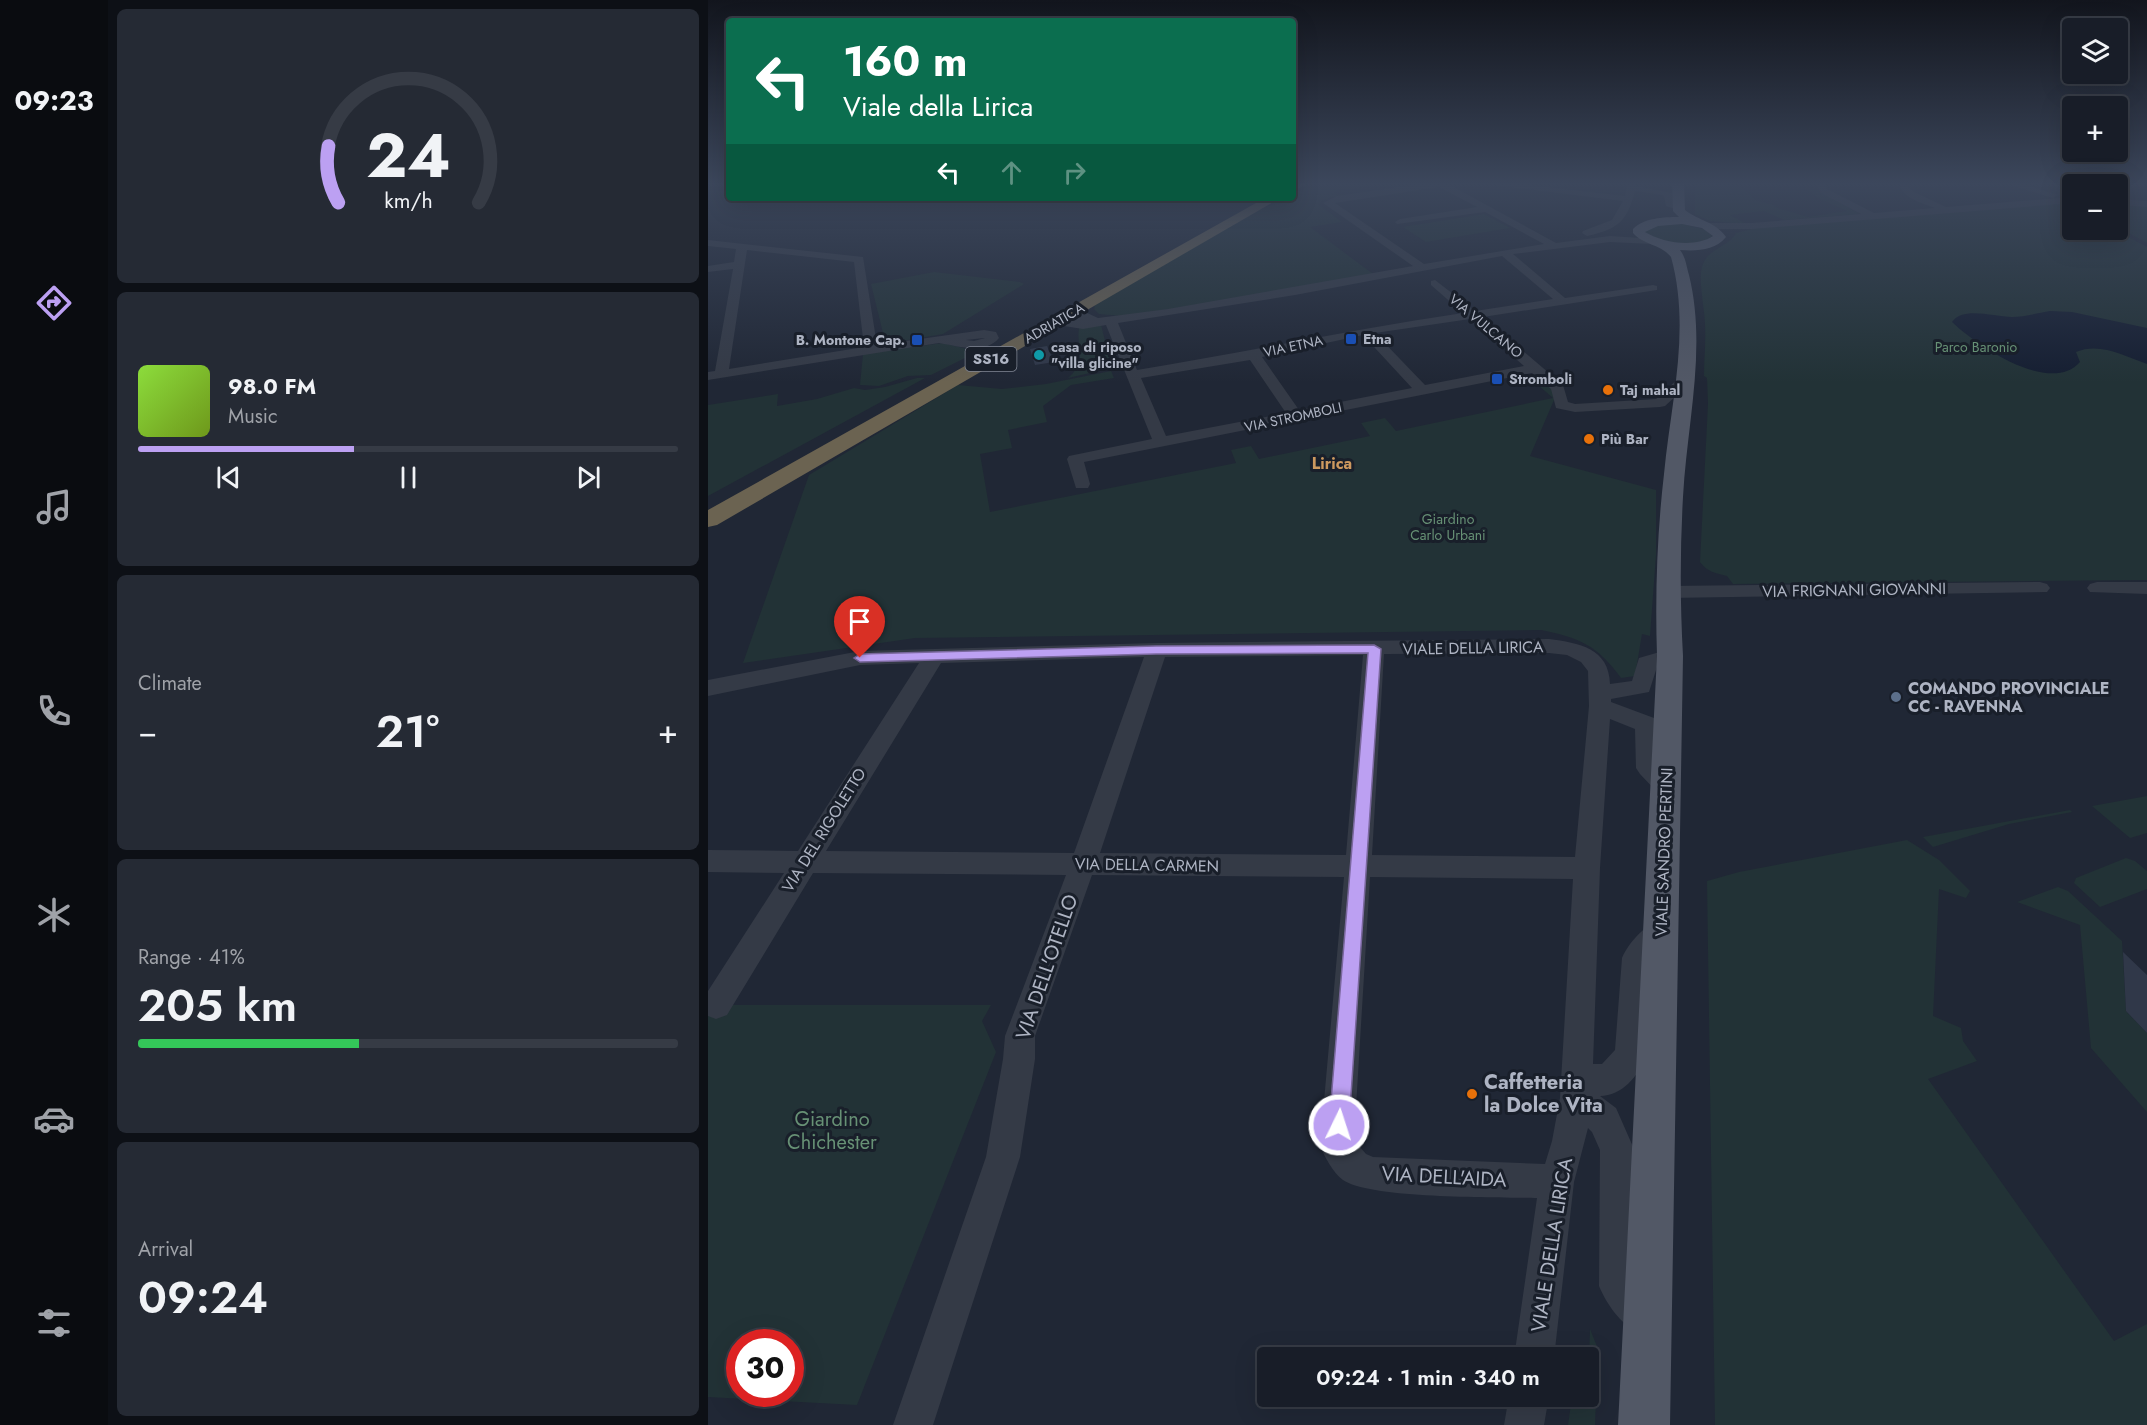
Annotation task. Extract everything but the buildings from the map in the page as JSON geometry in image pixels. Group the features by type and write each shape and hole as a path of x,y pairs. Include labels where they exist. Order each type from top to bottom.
{"highway":[{"name":"ADRIATICA","path":"708,511 1173,248"},
{"name":"ADRIATICA","path":"708,520 1186,248"}],"main road":[{"name":"VIALE SANDRO PERTINI","path":"1644,1425 1670,656 1668,592 1674,474 1685,380 1688,328 1685,280 1676,252 1669,248"},
{"path":"1685,280 1692,263 1703,248"}],"street":[{"path":"742,248 715,374 939,339"},
{"path":"764,248 859,259 871,348"},
{"path":"1394,248 1421,267"},
{"path":"1091,320 1168,313 1294,292 1522,248"},
{"path":"1505,252 1561,300"},
{"path":"708,269 739,265"},
{"name":"VIA VULCANO","path":"1435,283 1558,388 1561,405 1575,408 1660,403 1685,380"},
{"name":"VIA ETNA","path":"1131,375 1254,355 1298,339 1475,316 1561,300 1653,288"},
{"path":"1110,320 1161,443"},
{"path":"1366,331 1421,389"},
{"path":"1254,355 1296,416"},
{"name":"VIA STROMBOLI","path":"1082,484 1075,459 1535,368"},
{"name":"VIA FRIGNANI GIOVANNI","path":"1668,592 2040,588"},
{"path":"2097,588 2147,588"},
{"name":"VIALE DELLA LIRICA","path":"708,688 860,658 1156,650 1549,646 1571,649 1588,657 1599,670 1600,699 1587,868 1576,1089 1569,1141 1557,1182 1535,1347"},
{"name":"VIA DELL'AIDA","path":"1374,649 1337,1146 1355,1168 1373,1174 1557,1182"},
{"name":"VIA DELL'OTELLO","path":"912,1425 1003,1157 1019,1059 1020,1035 1083,864 1156,650"},
{"path":"1600,699 1641,687 1647,663 1670,656"},
{"name":"VIA DEL RIGOLETTO","path":"716,1005 934,657"},
{"path":"1600,699 1646,724 1648,768 1666,785"},
{"name":"VIA DELLA CARMEN","path":"708,861 1356,868 1587,868"},
{"path":"1648,1322 1618,1286 1617,1149 1604,1120 1576,1089 1609,1080 1630,1057 1636,958 1662,931"},
{"path":"1524,1425 1527,1407"}],"green space":[{"path":"1192,248 1339,248 1373,274 1222,302 1122,316 1099,314 1094,309 1095,305"},
{"name":"Parco Baronio","path":"1719,248 2147,248 2147,580 1733,584 1727,576 1706,568 1700,562 1708,404 1707,378 1704,376 1705,318 1701,277 1701,270 1706,259"},
{"path":"934,272 1024,284 943,334 902,341 884,337 871,284"},
{"path":"1101,325 1112,368 1068,378 1078,366 1079,328"},
{"path":"943,343 975,351 975,353 931,375 908,376 879,386 860,385 863,354"},
{"name":"Giardino Carlo Urbani","path":"1111,371 1114,378 1071,385 1043,406 1047,422 1008,430 1012,448 980,454 990,512 1236,463 1231,450 1251,446 1259,459 1370,436 1361,423 1385,418 1396,431 1553,398 1530,378 1540,376 1554,389 1554,400 1530,456 1656,490 1656,555 1650,636 1642,634 1635,676 1621,678 1604,658 1587,645 1567,636 1541,630 915,638 743,663 809,475 958,385 1002,389 1046,384"},
{"path":"925,378 708,496 708,405 778,394 777,406 817,399 854,388 865,390 885,387"},
{"path":"2147,796 2147,833 2130,838 2092,806"},
{"path":"2070,810 2072,812 2009,824 1933,847 1923,837"},
{"path":"1907,840 1939,860 1970,891 1966,898 1939,889 1933,1016 1961,1028 1963,1041 1977,1061 1928,1079 2114,1341 2147,1324 2147,1425 1715,1425 1707,881 1739,872"},
{"path":"2126,858 2135,861 2147,871 2147,889 2100,907 2074,883 2076,878"},
{"path":"2058,887 2068,891 2122,941 2126,1011 2147,1033 2147,1112 2091,1048 2080,925 2017,902"},
{"name":"Giardino Chichester","path":"708,1005 991,1005 982,1021 996,1052 857,1405 804,1402 804,1329 726,1329 726,1398 708,1397"},
{"path":"1590,1329 1597,1347 1589,1347"},
{"path":"1571,1407 1596,1407 1595,1425 1568,1425"}],"water":[{"path":"2050,311 2072,312 2147,328 2147,364 2112,351 2085,349 2076,352 2080,362 2067,371 2051,373 2033,370 1995,354 1952,322 1963,314 1971,313 2012,317"}],"place":[{"name":"Etna","path":"1351,339"},
{"name":"B. Montone Cap.","path":"917,340"},
{"name":"casa di riposo \"villa glicine\"","path":"1039,355"},
{"name":"Stromboli","path":"1497,379"},
{"name":"Taj mahal","path":"1608,390"},
{"name":"Più Bar","path":"1589,439"},
{"name":"COMANDO PROVINCIALE CC - RAVENNA","path":"1896,697"},
{"name":"Caffetteria la Dolce Vita","path":"1472,1094"}],"district":[{"name":"Lirica","path":"1332,463"}],"route":[{"path":"860,658 1156,650 1374,649 1356,868 1339,1125"}]}
